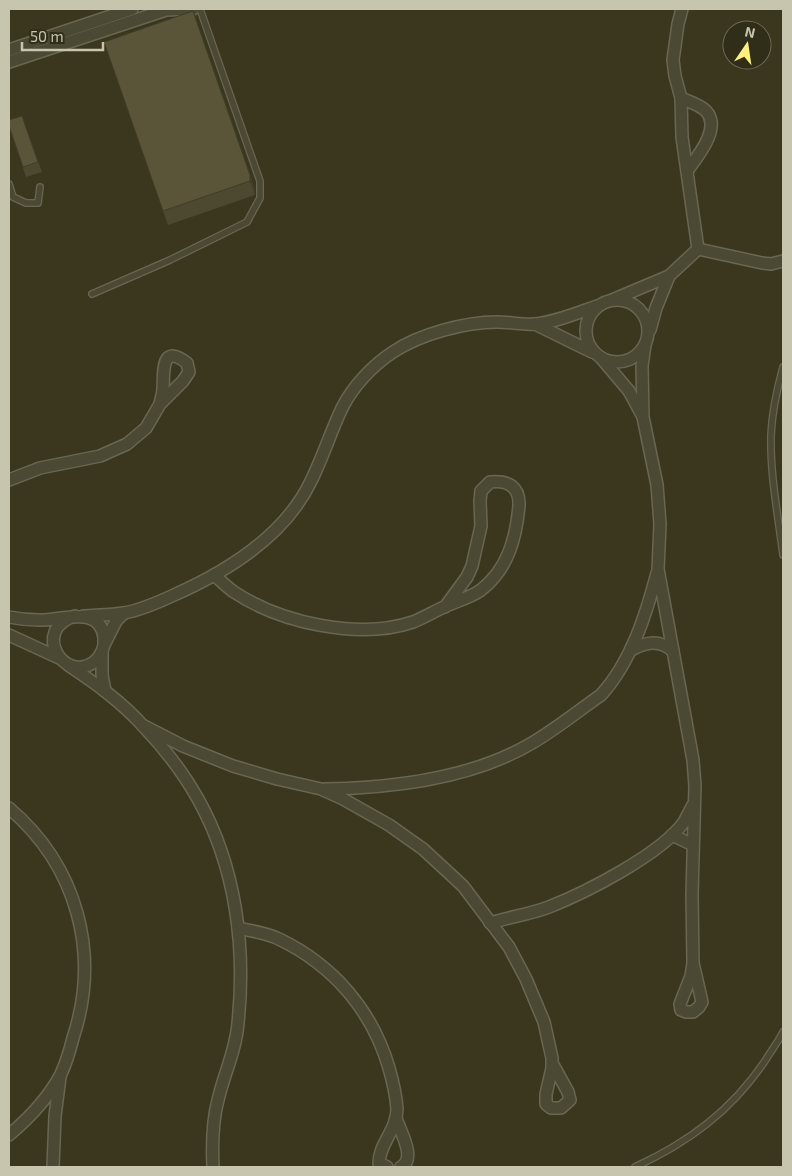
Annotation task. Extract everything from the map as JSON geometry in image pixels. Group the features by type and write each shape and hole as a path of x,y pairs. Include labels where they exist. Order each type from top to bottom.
{"street":[{"path":"9,50 132,9"},
{"path":"9,62 166,10 193,9"},
{"path":"682,9 673,60 681,98 682,137 698,249"},
{"path":"681,98 698,105 707,112 710,120 707,142 686,170"},
{"path":"698,249 762,263 771,264 783,261"},
{"path":"9,617 40,620 124,613 161,600 214,575 237,562 255,548 286,518 311,482 343,406 366,375 381,360 395,350 438,332 463,326 496,322 535,324 560,319 669,276 698,249"},
{"path":"321,789 400,783 445,775 498,760 532,743 601,695 610,684 631,650 650,601 658,570 660,524 657,484 642,416 642,366 656,308 669,276"},
{"path":"535,324 612,362 632,359 640,353 647,341 648,327 645,317 639,309 626,301 612,300"},
{"path":"597,306 587,320 585,328 589,346 629,391 642,416"},
{"path":"9,480 40,468 82,460 118,450 146,428 160,404"},
{"path":"214,575 234,592 269,610 312,623 360,629 390,627 412,622 445,607 481,590 496,576 511,550 518,520 519,501 515,489 503,481 490,482 481,491 481,526 472,566 467,577 445,607"},
{"path":"658,570 693,760 695,786 692,894 693,963"},
{"path":"105,691 102,675 103,648 104,636 102,629 90,618 79,616 61,622 54,636 55,651 64,661 84,666 98,659 103,648 116,621 124,613"},
{"path":"9,635 64,661 105,691 144,726 172,761 199,800 214,834 234,898 241,962 238,1025 231,1062 218,1099 213,1129 212,1167"},
{"path":"631,650 641,644 652,642 666,645 673,651"},
{"path":"144,726 183,746 233,766 321,789 389,824 422,849 463,886 509,947 526,979 544,1022 552,1063"},
{"path":"172,761 183,746"},
{"path":"357,806 358,795 362,787"},
{"path":"490,922 548,907 598,885 640,859 672,835 684,821 694,802"},
{"path":"9,808 36,833 52,855 69,888 79,917 84,944 84,997 80,1018 61,1074 55,1116 53,1167"},
{"path":"672,835 693,845"},
{"path":"238,928 277,938 303,952 328,970 347,989 363,1010 385,1055 396,1097 396,1118 379,1157 379,1163 387,1167"},
{"path":"9,1135 36,1108 61,1074"},
{"path":"36,1108 55,1116"},
{"path":"396,1118 408,1153 407,1161 401,1167"}],"lane":[{"path":"92,294 170,260 247,222 260,198 260,181 200,9"},
{"path":"9,184 13,197 26,204 38,203 40,187"},
{"path":"783,367 776,396 771,434 771,458 783,554"},
{"path":"635,1167 663,1154 703,1129 729,1106 759,1070 783,1032"}],"building":[{"path":"193,11 250,175 250,181 163,211 104,42"},
{"path":"22,116 38,162 23,167 9,126 9,120"}]}
